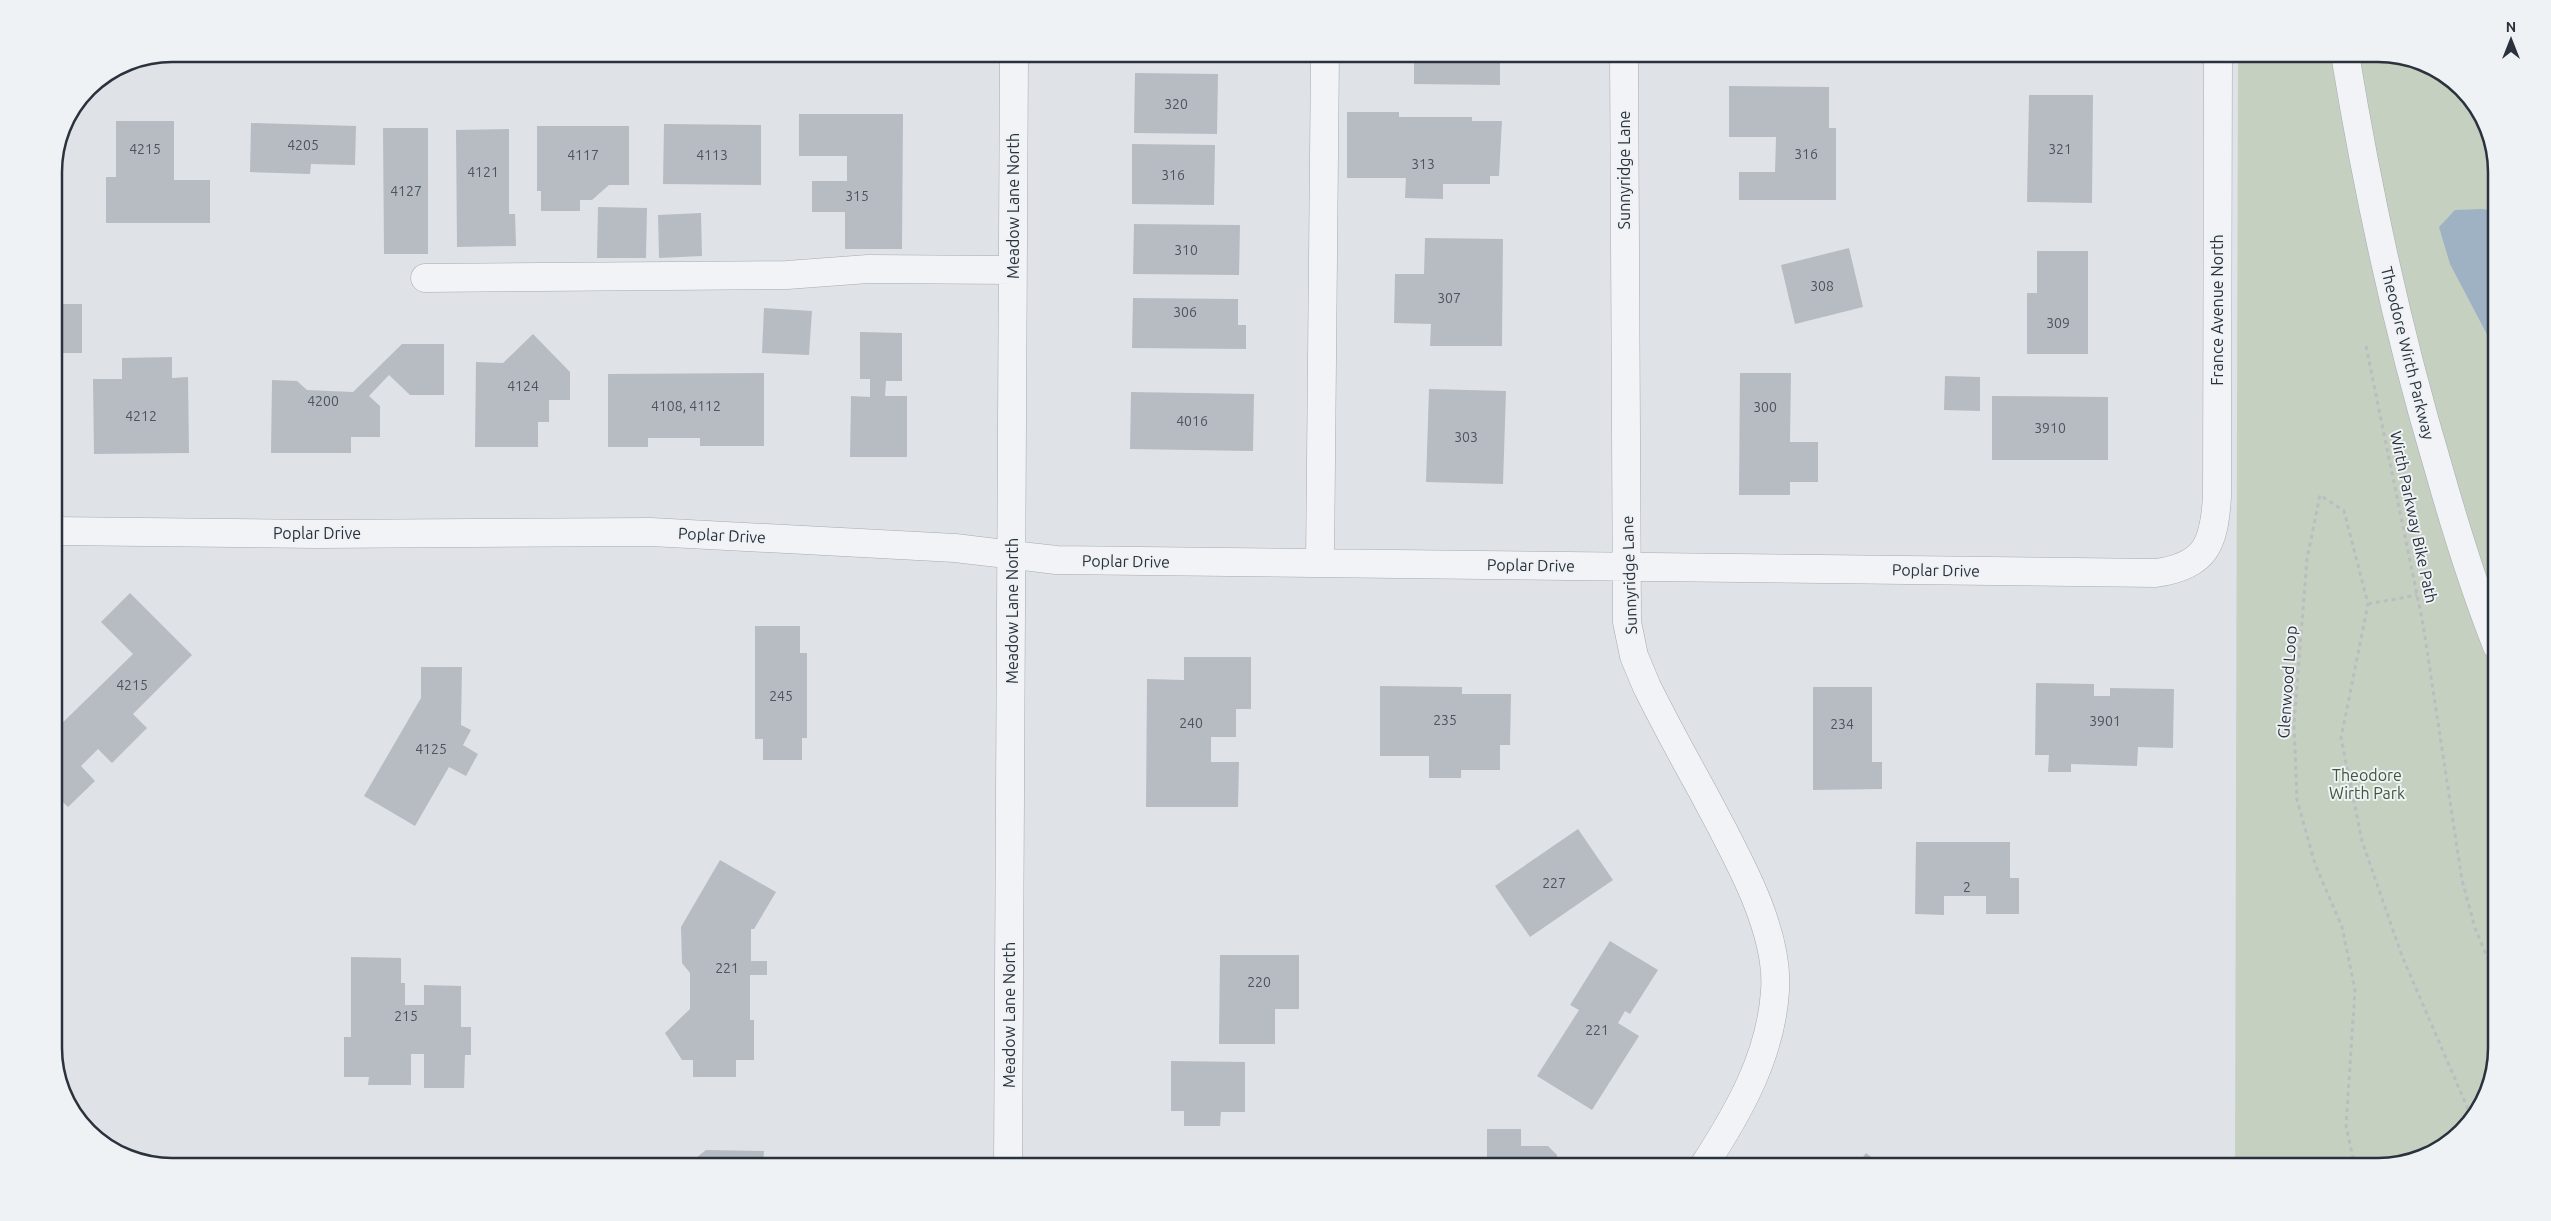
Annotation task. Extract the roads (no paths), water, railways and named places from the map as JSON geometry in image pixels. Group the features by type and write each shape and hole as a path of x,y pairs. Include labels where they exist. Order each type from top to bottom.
{"street":[{"name":"Meadow Lane North","path":"1008,1158 1014,62"},
{"path":"1320,563 1325,62"},
{"name":"Sunnyridge Lane","path":"1624,62 1627,622 1634,656 1647,687 1746,876 1773,952 1776,990 1762,1060 1709,1158"},
{"name":"France Avenue North","path":"2196,560 2207,549 2216,524 2218,62"},
{"name":"Theodore Wirth Parkway","path":"2346,62 2364,166 2411,376 2472,584 2488,624"},
{"path":"425,278 787,275 868,269 1013,270"},
{"name":"Poplar Drive","path":"63,531 306,534 651,532 955,548 1056,560 2156,573 2177,570 2196,560"}],"water":[{"path":"2455,210 2488,210 2488,336 2450,264 2439,227"}],"park label":[{"name":"Theodore Wirth Park","path":"2367,784"}]}
